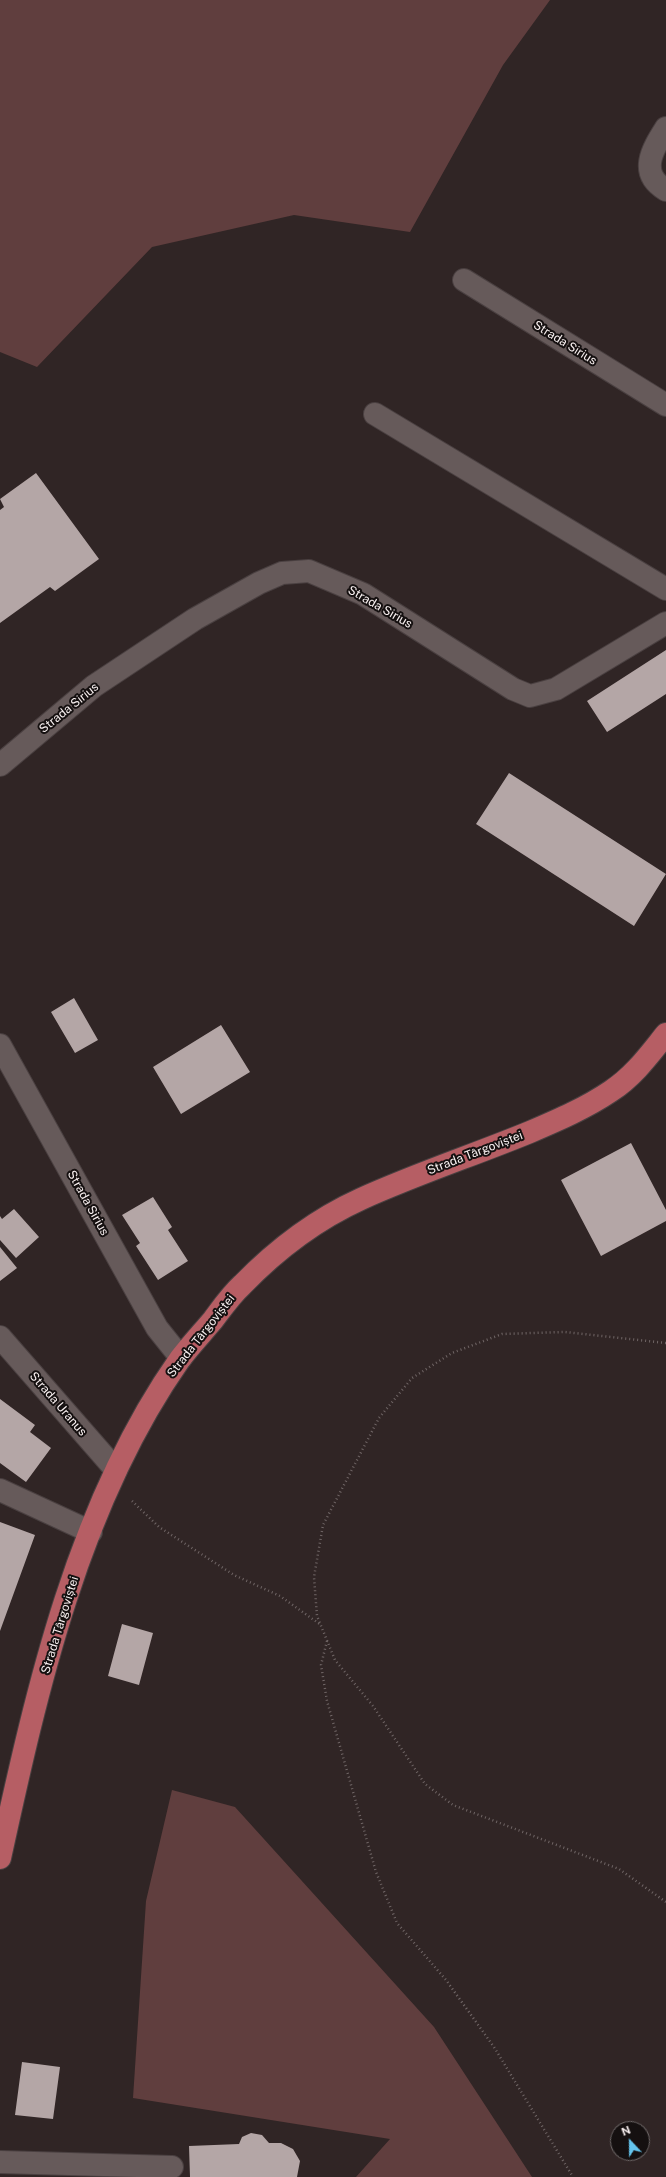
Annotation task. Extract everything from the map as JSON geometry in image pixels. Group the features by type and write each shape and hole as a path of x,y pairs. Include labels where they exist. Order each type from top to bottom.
{"main road":[{"name":"Strada Târgoviștei","path":"0,1858 42,1684 61,1614 91,1532 114,1476 149,1408 181,1358 239,1287 294,1238 349,1205 400,1181 507,1142 570,1115 612,1091 640,1068 666,1034"}],"street":[{"path":"666,128 650,157 650,170 656,184 666,190"},
{"name":"Strada Sirius","path":"464,280 666,405"},
{"path":"375,414 666,589"},
{"name":"Strada Sirius","path":"0,765 94,686 195,619 259,583 282,573 309,571 363,594 513,689 530,696 556,689 666,623"},
{"name":"Strada Sirius","path":"0,1045 157,1328 181,1358"},
{"name":"Strada Uranus","path":"0,1337 114,1476"},
{"path":"0,1490 91,1532"},
{"path":"0,2162 172,2167"}],"path":[{"path":"666,1344 565,1332 502,1334 452,1353 412,1378 379,1418 323,1525 314,1577 317,1616 335,1660 373,1706 425,1784 453,1805 619,1869 666,1902"},
{"path":"114,1476 159,1527 234,1575 280,1596 321,1625"},
{"path":"327,1640 321,1665 327,1701 376,1872 397,1923 446,1980 494,2047 573,2177"}],"shaded area":[{"path":"0,0 550,0 503,65 410,232 294,215 152,247 37,367 0,352"},
{"path":"172,1790 235,1807 434,2027 532,2177 356,2177 390,2139 133,2098 146,1901"}],"building":[{"path":"36,473 99,559 55,591 50,587 0,623 0,510 4,507 0,499"},
{"path":"666,650 666,694 607,732 587,701"},
{"path":"509,773 666,874 634,926 476,824"},
{"path":"74,998 98,1040 75,1053 51,1012"},
{"path":"221,1025 250,1072 181,1114 153,1067"},
{"path":"631,1143 666,1210 666,1221 601,1256 561,1180"},
{"path":"153,1197 172,1227 168,1230 188,1261 158,1280 136,1246 140,1243 122,1215"},
{"path":"14,1209 39,1237 16,1258 0,1240 0,1216 2,1219"},
{"path":"0,1247 17,1268 0,1281"},
{"path":"0,1399 35,1425 30,1432 51,1448 26,1482 0,1463"},
{"path":"0,1522 35,1535 0,1631"},
{"path":"122,1624 153,1633 139,1685 108,1676"},
{"path":"22,2062 60,2067 53,2119 15,2115"},
{"path":"251,2133 262,2135 269,2143 281,2143 293,2149 300,2161 297,2177 190,2177 189,2146 239,2144 242,2137"}]}
